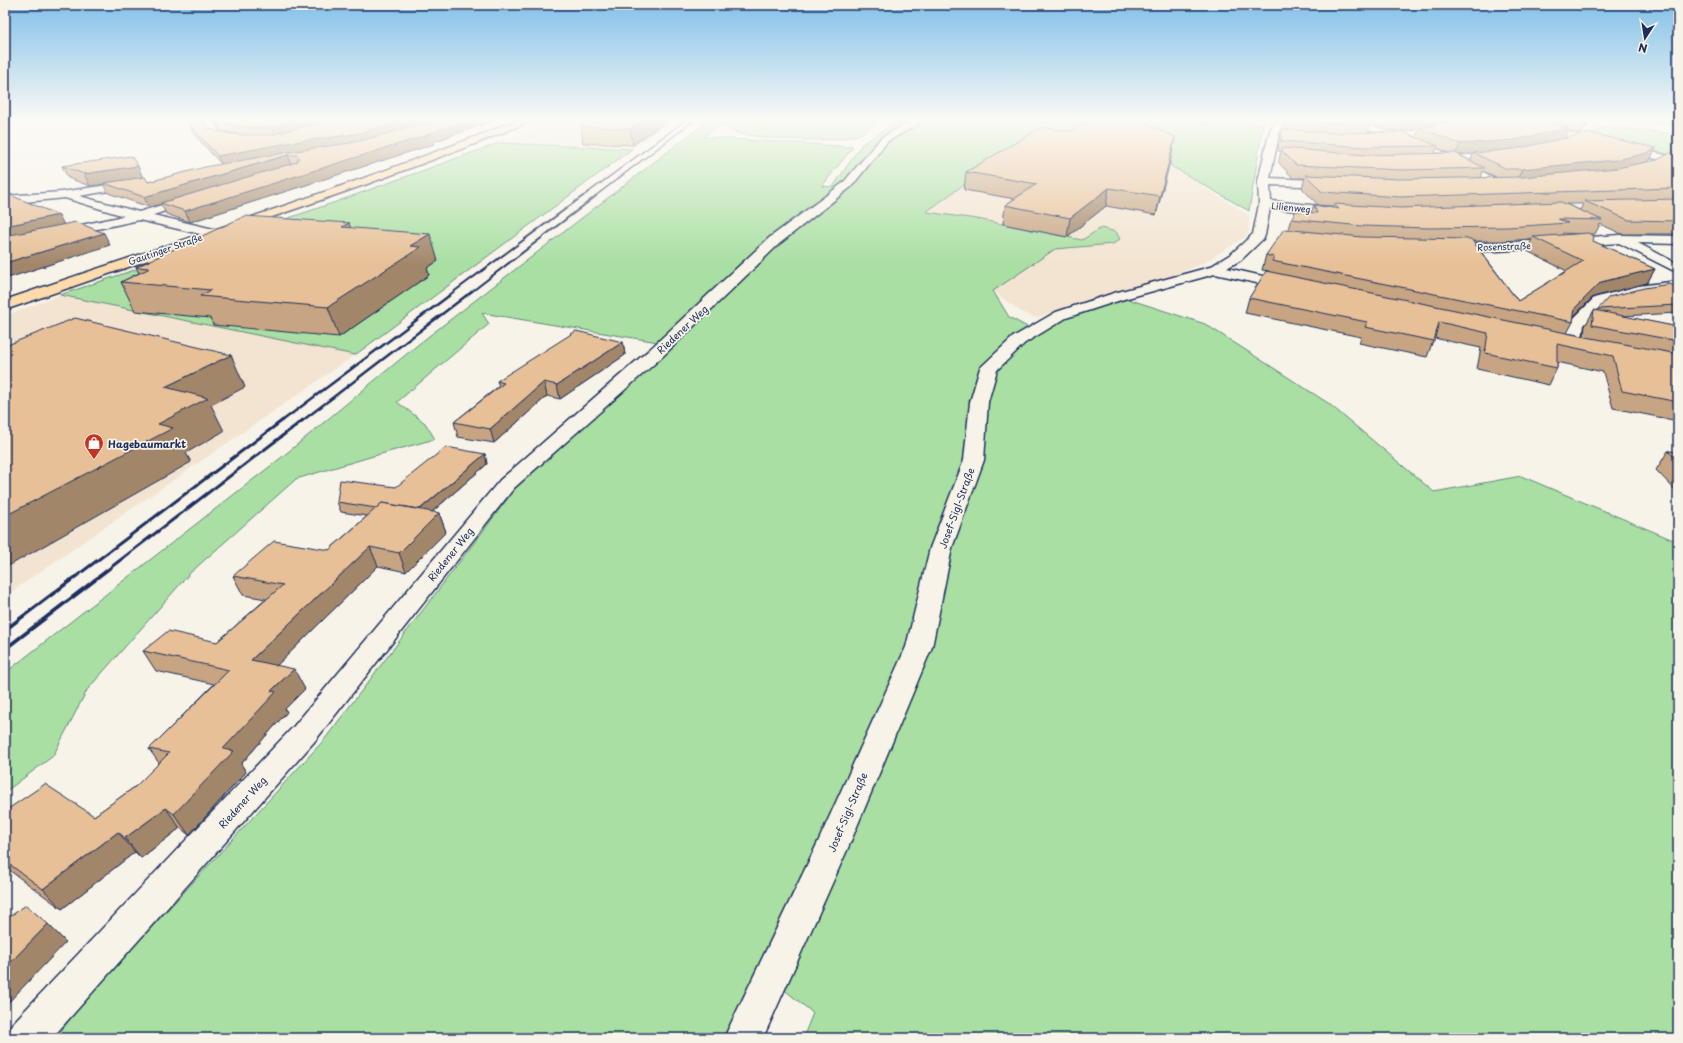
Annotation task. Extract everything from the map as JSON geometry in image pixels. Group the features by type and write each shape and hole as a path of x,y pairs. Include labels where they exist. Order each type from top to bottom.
{"main road":[{"name":"Gautinger Straße","path":"5,305 402,168"}],"street":[{"name":"Riedener Weg","path":"26,1038 304,734 507,484 656,353 774,241 847,186 862,168"},
{"path":"1269,168 1264,181 1265,204 1259,234 1275,236"},
{"path":"1466,168 1501,186"},
{"path":"1264,181 1345,185"},
{"path":"5,200 61,195 145,182"},
{"path":"1479,186 1501,186 1522,189"},
{"path":"61,195 139,216 213,233"},
{"path":"5,245 139,216 205,196"},
{"name":"Lilienweg","path":"1265,204 1350,213"},
{"path":"1598,230 1620,239 1678,269"},
{"name":"Josef-Sigl-Straße","path":"743,1038 832,848 919,647 941,548 974,460 979,402 989,368 1019,340 1061,315 1120,296 1215,270 1236,257 1253,242 1259,234"},
{"name":"Rosenstraße","path":"1438,247 1499,247 1620,239 1678,240"},
{"path":"1215,270 1305,290"},
{"path":"1558,342 1580,346 1576,324 1599,302 1638,290 1678,285"}],"shaded area":[{"path":"987,168 1174,168 1249,215 1249,233 1242,239 1203,263 1185,271 1116,294 1035,318 1020,311 993,291 1036,262 1055,247 1113,244 1101,228 1082,240 977,219 925,212"},
{"path":"60,295 355,355 5,596 5,316"}],"green space":[{"path":"431,168 607,168 355,355 60,295 330,204"},
{"path":"647,168 837,168 822,186 833,187 846,168 987,168 926,212 977,219 1082,240 1101,228 1116,232 1120,239 1113,244 1055,249 993,291 1009,317 1038,333 1064,317 1128,299 1205,324 1328,403 1434,492 1521,476 1678,542 1678,1038 803,1038 813,1013 771,979 743,1038 56,1038 81,1004 324,740 515,489 676,345 482,313 489,324 397,402 425,423 435,439 296,479 190,573 87,690 53,756 5,792 5,673 282,457 420,343"},
{"path":"1174,168 1256,168 1249,211"}],"building":[{"path":"67,168 127,168 84,174"},
{"path":"202,168 245,168 144,197 104,183 145,177 148,182"},
{"path":"278,168 323,168 185,211 161,203"},
{"path":"973,168 1167,168 1160,196 1109,188 1070,218 1005,205 1037,184 966,172"},
{"path":"1352,168 1485,168 1401,170"},
{"path":"1504,168 1536,168 1522,169"},
{"path":"1617,168 1678,168 1678,188 1400,197 1322,192 1306,175 1401,179 1522,177"},
{"path":"5,193 59,215 5,226"},
{"path":"1678,199 1678,221 1629,220 1584,201"},
{"path":"1561,202 1602,220 1558,219 1568,223 1508,227 1429,228 1362,226 1291,219 1296,211 1317,213 1314,205 1339,209 1334,204 1400,208"},
{"path":"245,216 349,223 342,227 430,234 410,246 421,247 328,307 200,296 211,290 121,282 150,268 136,267"},
{"path":"76,222 104,233 5,263 5,236"},
{"path":"1284,229 1362,237 1471,239 1518,301 1583,261 1533,237 1588,233 1594,236 1593,241 1655,269 1601,282 1575,308 1573,322 1272,261 1274,257 1266,255"},
{"path":"1266,271 1581,336 1678,354 1678,402 1622,391 1613,356 1557,344 1557,368 1485,353 1488,333 1439,322 1434,341 1365,327 1367,322 1249,298"},
{"path":"1670,284 1678,288 1678,305 1598,309 1609,297 1644,288"},
{"path":"1594,310 1678,327 1678,341 1592,325"},
{"name":"Hagebaumarkt","path":"75,318 231,355 165,387 208,398 158,424 173,428 5,516 5,346"},
{"path":"576,331 623,342 557,385 544,382 490,429 454,422 504,383 497,381"},
{"path":"446,447 485,454 420,509 382,503 376,508 337,502 340,480 396,487"},
{"path":"1668,451 1678,452 1678,461"},
{"path":"382,503 439,513 399,553 370,547 251,660 294,669 271,691 276,692 223,749 234,751 174,814 166,808 125,838 118,832 43,889 5,861 5,811 45,784 94,816 136,786 169,753 149,749 229,670 143,651 168,631 217,642 283,585 233,576 274,541 329,550"},
{"path":"26,905 48,924 5,968 5,920"}],"railway":[{"path":"582,197 621,168"},
{"path":"594,197 632,168"},
{"path":"448,296 583,196"},
{"path":"466,296 596,196"},
{"path":"282,421 450,295"},
{"path":"302,421 467,295"},
{"path":"70,581 283,420"},
{"path":"93,581 303,420"},
{"path":"5,630 71,580"},
{"path":"5,649 95,580"}],"place":[{"name":"Hagebaumarkt","path":"94,460"}]}
